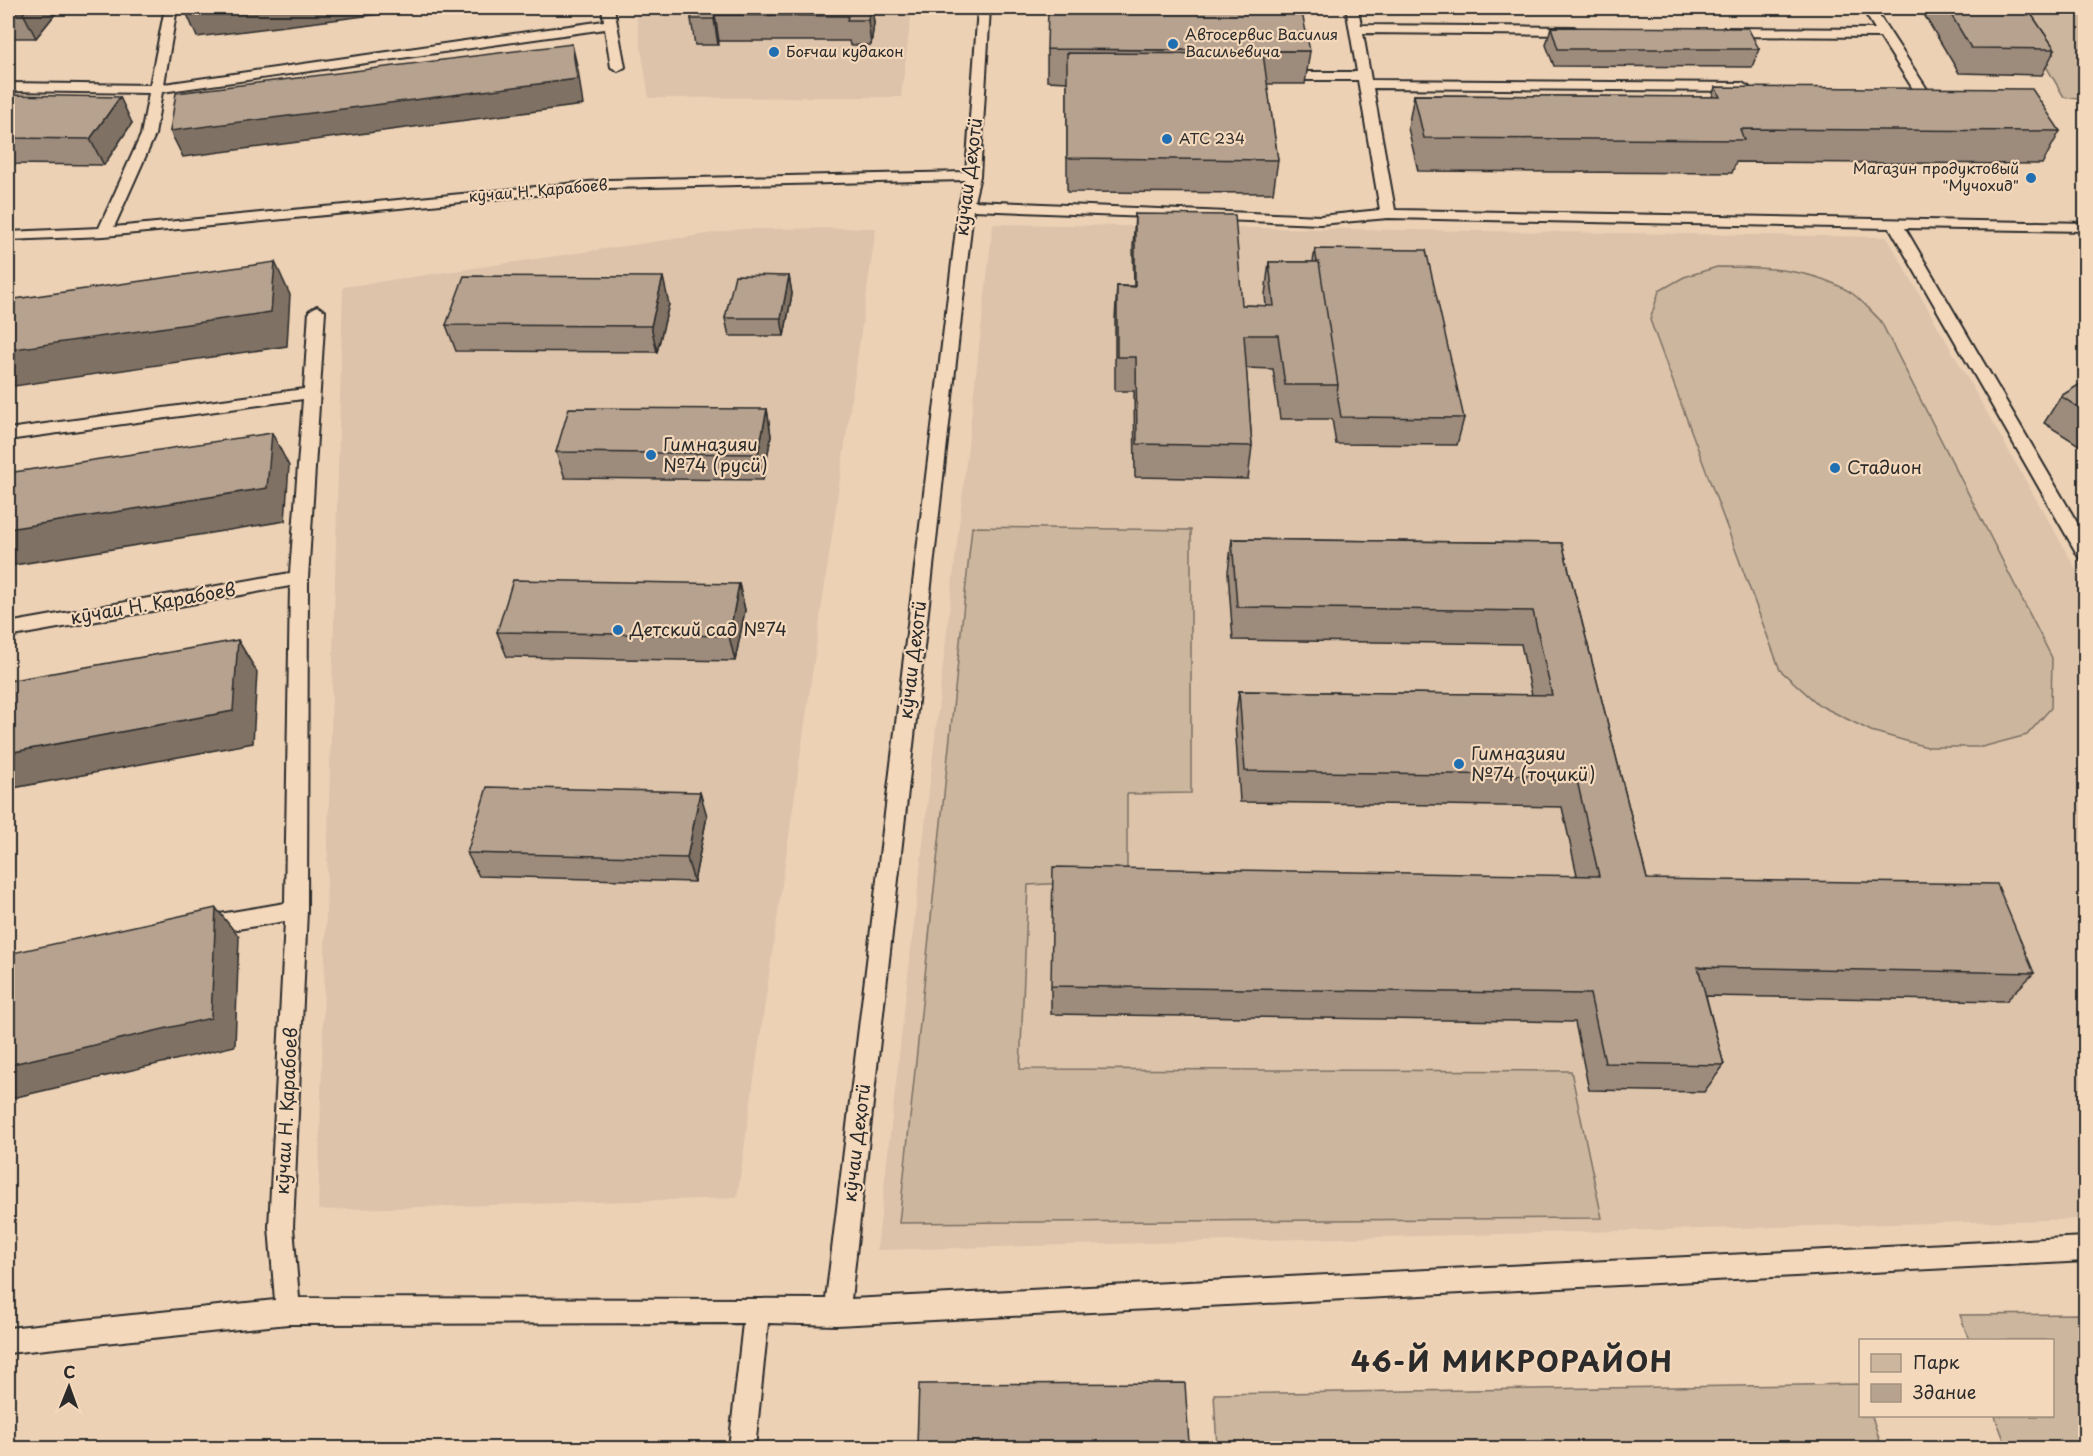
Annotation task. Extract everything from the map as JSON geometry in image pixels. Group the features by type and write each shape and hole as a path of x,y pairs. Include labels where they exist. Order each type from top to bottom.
{"lane":[{"path":"104,232 148,135 171,8"},
{"path":"608,8 618,67"},
{"name":"кӯчаи Деҳотӣ","path":"837,1312 966,205 973,176 984,8"},
{"path":"1352,8 1388,214"},
{"path":"1868,8 1920,90"},
{"path":"8,87 156,89 610,24"},
{"path":"1355,29 1590,31"},
{"path":"1708,32 1884,33"},
{"path":"1270,76 1364,80 1755,87"},
{"name":"кӯчаи Н. Қарабоев","path":"8,236 104,232 609,184 973,176"},
{"path":"966,205 1320,220 1388,214 2085,227"},
{"path":"1894,222 2085,554"},
{"name":"кӯчаи Н. Қарабоев","path":"288,1311 281,1227 297,910 299,578 317,311"},
{"path":"8,434 311,393"},
{"name":"кӯчаи Н. Қарабоев","path":"8,630 299,578"},
{"path":"178,930 297,910"},
{"path":"8,1341 288,1311 757,1310 837,1312 2085,1249"},
{"path":"742,1449 757,1310"}],"shaded area":[{"name":"Боғчаи кудакон","path":"635,8 912,8 901,97 649,98"},
{"path":"993,224 1887,237 2085,585 2085,1219 877,1250"},
{"path":"876,228 737,1198 318,1210 343,287 742,229"}],"green space":[{"path":"2012,8 2085,8 2085,100 2064,97"},
{"path":"1717,267 1770,269 1822,279 1853,294 1880,320 2052,658 2051,708 2027,735 1982,747 1927,747 1871,731 1819,705 1780,670 1650,320 1659,291 1684,277"},
{"path":"972,527 1191,530 1191,793 1127,794 1127,880 1028,885 1020,1069 1571,1071 1602,1218 899,1223"},
{"path":"2085,1314 2085,1448 2007,1448 1995,1417 2054,1417 2054,1339 1969,1339 1960,1315"},
{"path":"1859,1384 1859,1417 1872,1417 1882,1448 1217,1448 1214,1394"}],"building":[{"path":"8,8 27,8 23,13 8,13"},
{"path":"187,8 222,8 186,12"},
{"path":"694,8 870,8 868,20 847,20 848,16 715,15 714,19 691,19"},
{"path":"1048,8 1301,8 1310,51 1047,49"},
{"path":"1947,8 2027,8 2055,49 1971,48"},
{"path":"1551,27 1748,28 1759,49 1558,49"},
{"path":"572,44 577,79 170,131 176,93"},
{"name":"АТС 234","path":"1067,53 1263,54 1278,160 1067,158"},
{"path":"1715,87 2032,89 2060,131 1740,129 1744,140 1424,138 1414,95 1720,97"},
{"path":"8,95 120,97 90,139 8,138"},
{"path":"1135,214 1235,215 1242,305 1274,306 1269,262 1319,262 1338,385 1285,385 1278,335 1244,335 1252,446 1137,444 1136,357 1117,357 1117,286 1135,287"},
{"path":"1315,249 1426,250 1464,418 1341,417 1319,262 1317,262"},
{"path":"275,262 271,312 8,350 8,300"},
{"path":"735,275 789,276 781,318 725,318"},
{"path":"464,276 663,277 651,326 446,325"},
{"path":"2085,381 2085,412 2061,396"},
{"path":"569,408 767,409 758,454 556,452"},
{"path":"272,433 267,488 8,529 8,473"},
{"path":"1232,539 1562,543 1647,879 1997,884 2034,973 1698,967 1724,1065 1605,1063 1590,994 1051,986 1053,867 1599,876 1576,776 1245,771 1239,691 1552,695 1533,611 1237,607"},
{"path":"513,580 739,584 729,636 497,632"},
{"path":"238,640 233,711 8,753 8,681"},
{"path":"487,787 700,792 687,858 467,853"},
{"path":"216,908 211,1018 8,1065 8,954"},
{"path":"1185,1383 1189,1443 917,1445 919,1384"}],"place":[{"name":"Автосервис Василия Васильевича","path":"1173,44"},
{"name":"Боғчаи кудакон","path":"774,52"},
{"name":"АТС 234","path":"1167,139"},
{"name":"Магазин продуктовый \"Мучохид\"","path":"2031,178"},
{"name":"Гимназияи №74 (русӣ)","path":"651,455"},
{"name":"Стадион","path":"1835,468"},
{"name":"Детский сад №74","path":"618,630"},
{"name":"Гимназияи №74 (тоҷикӣ)","path":"1459,764"}],"district":[{"name":"46-Й МИКРОРАЙОН","path":"1512,1362"}]}
